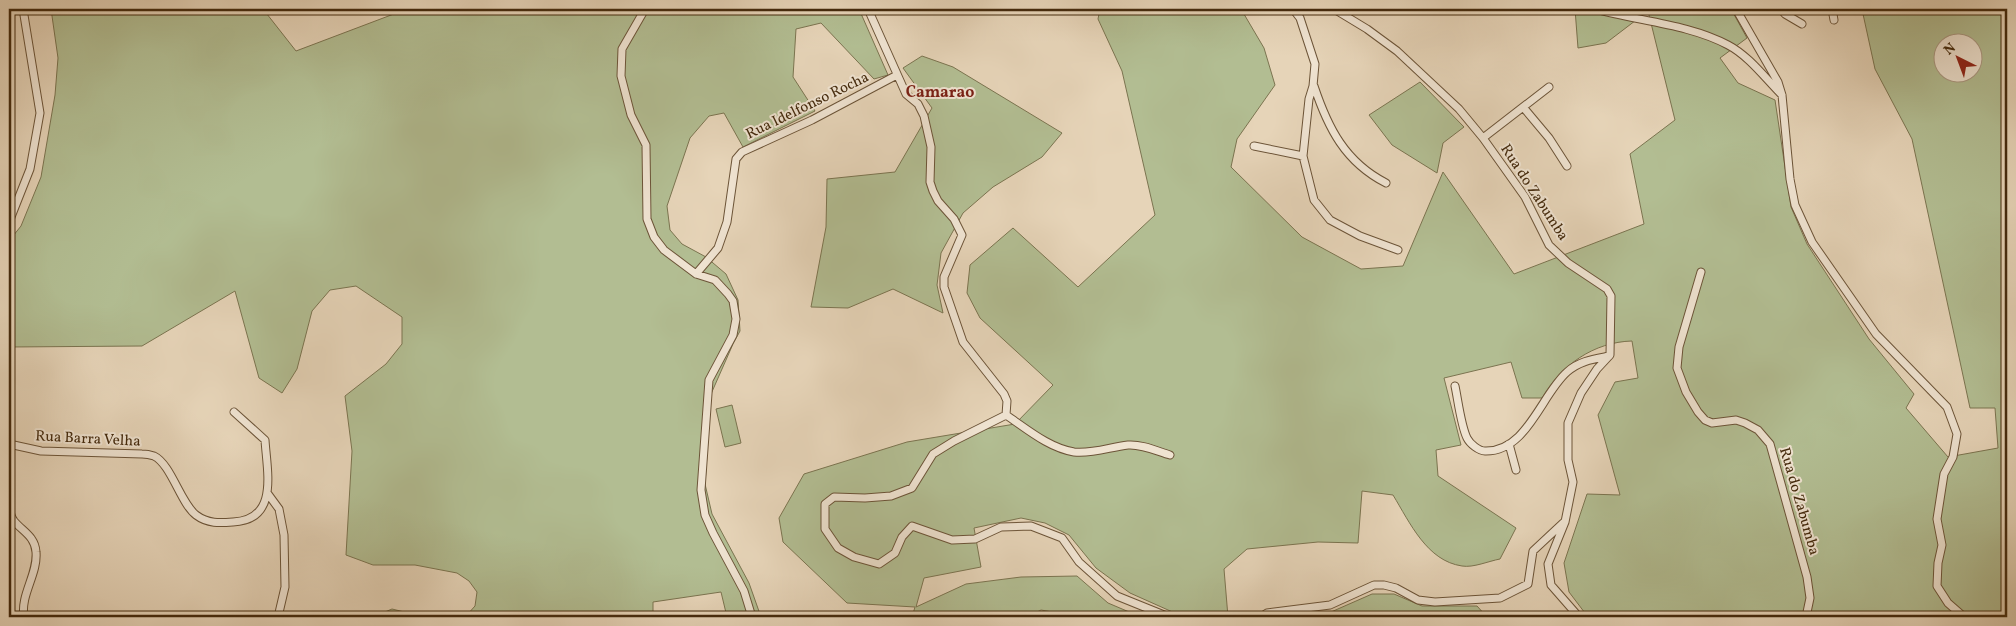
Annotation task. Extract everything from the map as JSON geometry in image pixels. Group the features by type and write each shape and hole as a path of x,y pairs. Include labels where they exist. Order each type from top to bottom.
{"street":[{"path":"9,222 30,169 40,113 23,9"},
{"path":"645,9 622,49 621,76 631,115 646,144 648,219 654,237 664,250 696,274 715,280 733,301 736,319 731,340 709,380 701,490 705,515 744,591 752,617"},
{"path":"868,9 906,94 918,104 924,116 931,147 930,182 938,201 954,219 962,235 944,277 944,287 963,342 1008,401 1006,415"},
{"path":"1293,9 1300,18 1316,64 1314,86 1309,99 1303,156 1314,200 1330,220 1360,236 1398,250"},
{"name":"Rua do Zabumba","path":"1334,9 1397,50 1459,109 1483,138 1525,197 1549,245 1568,263 1607,289 1611,296 1610,356"},
{"path":"1594,9 1704,34 1730,46 1750,62 1782,95"},
{"path":"1736,9 1772,68 1782,95 1793,196 1795,205 1812,242 1876,334 1947,407 1957,434 1953,457 1944,474 1937,519 1942,546 1938,563 1937,586 1948,603 1964,617"},
{"path":"1781,9 1785,14 1802,24"},
{"path":"1832,9 1834,20"},
{"name":"Rua Idelfonso Rocha","path":"696,274 718,248 727,222 736,160 742,152 812,120 897,75"},
{"path":"1314,86 1321,108 1335,136 1347,153 1369,174 1386,183"},
{"path":"1483,138 1549,86"},
{"path":"1523,107 1549,138 1567,166"},
{"path":"1254,146 1303,156"},
{"name":"Rua do Zabumba","path":"1701,272 1679,347 1677,368 1686,392 1705,420 1712,423 1736,420 1745,423 1765,435 1770,444 1808,577 1810,598 1806,617"},
{"path":"1455,386 1467,439 1482,451 1498,449 1509,444 1532,422 1554,385 1568,370 1581,362 1610,356"},
{"path":"1579,617 1551,585 1548,564 1565,522 1573,482 1568,460 1568,423 1581,394 1597,369 1610,356"},
{"path":"234,412 265,440 268,494 279,509 284,535 285,587 278,617"},
{"path":"1006,415 1051,444 1074,452 1096,452 1128,445 1139,446 1170,455"},
{"path":"1006,415 954,441 933,454 912,488 891,496 865,498 834,497 825,504 825,529 838,548 854,557 879,564 895,553 902,536 912,526 952,540 975,539 1000,527 1031,526 1062,538 1079,562 1117,596 1169,617"},
{"name":"Rua Barra Velha","path":"9,444 41,451 154,456 178,485 182,496 196,515 215,524 245,522 260,512 268,494"},
{"path":"1509,444 1516,470"},
{"path":"9,498 9,512 14,520 28,533 36,548 36,560 24,602 24,617"},
{"path":"1261,617 1267,613 1330,605 1374,585 1396,588 1418,600 1435,602 1500,598 1528,584 1534,551 1565,522"}],"green space":[{"path":"51,9 263,9 296,51 407,9 859,9 888,75 874,79 821,23 796,29 793,77 815,111 743,147 724,113 709,116 690,138 667,206 670,230 682,244 706,257 726,274 738,300 740,331 711,394 705,484 712,514 749,583 761,617 727,617 721,592 653,602 653,617 460,617 466,616 475,606 477,592 469,581 457,573 415,565 373,565 346,555 352,451 345,396 386,364 402,344 402,317 356,286 330,290 312,311 297,369 282,393 259,378 235,291 142,346 9,347 9,241 21,226 41,177 55,95 58,58"},
{"path":"1100,9 1241,9 1264,48 1275,85 1237,139 1231,167 1302,237 1361,269 1403,266 1443,172 1514,274 1644,224 1630,154 1675,120 1648,11 1606,43 1578,48 1575,9 1731,9 1747,38 1720,58 1738,83 1775,100 1791,207 1807,244 1869,339 1914,394 1906,408 1948,457 1998,448 1995,408 1970,408 1912,139 1875,69 1863,14 1881,9 2007,9 2007,617 1904,617 1893,612 1880,617 1588,617 1569,592 1564,563 1587,494 1620,495 1598,415 1615,382 1638,378 1632,341 1618,342 1605,346 1580,358 1559,375 1542,398 1522,398 1511,362 1444,378 1461,445 1436,450 1438,476 1516,528 1500,559 1471,566 1450,563 1429,549 1413,528 1393,495 1362,491 1358,543 1318,542 1247,549 1224,569 1228,617 1201,617 1177,614 1130,593 1096,568 1069,535 1045,523 1021,518 974,528 981,567 924,578 916,607 966,584 1021,577 1077,576 1108,603 1141,617 1081,617 1041,610 1027,617 912,617 915,607 847,603 783,542 779,518 804,474 907,442 1015,424 1053,385 980,318 967,293 970,265 1013,228 1078,287 1155,215 1122,71 1098,19"},
{"path":"922,56 953,67 1062,133 1042,157 993,187 963,213 941,253 937,285 943,313 893,289 848,308 811,307 826,227 827,179 895,172 932,108 903,68"},
{"path":"1420,82 1464,127 1443,143 1437,173 1392,145 1369,115"},
{"path":"732,405 741,443 725,447 716,409"},
{"path":"1372,594 1394,594 1422,606 1477,606 1487,617 1295,617 1331,612"},
{"path":"392,609 425,617 373,617"}],"district":[{"name":"Camarao","path":"940,91"}]}
